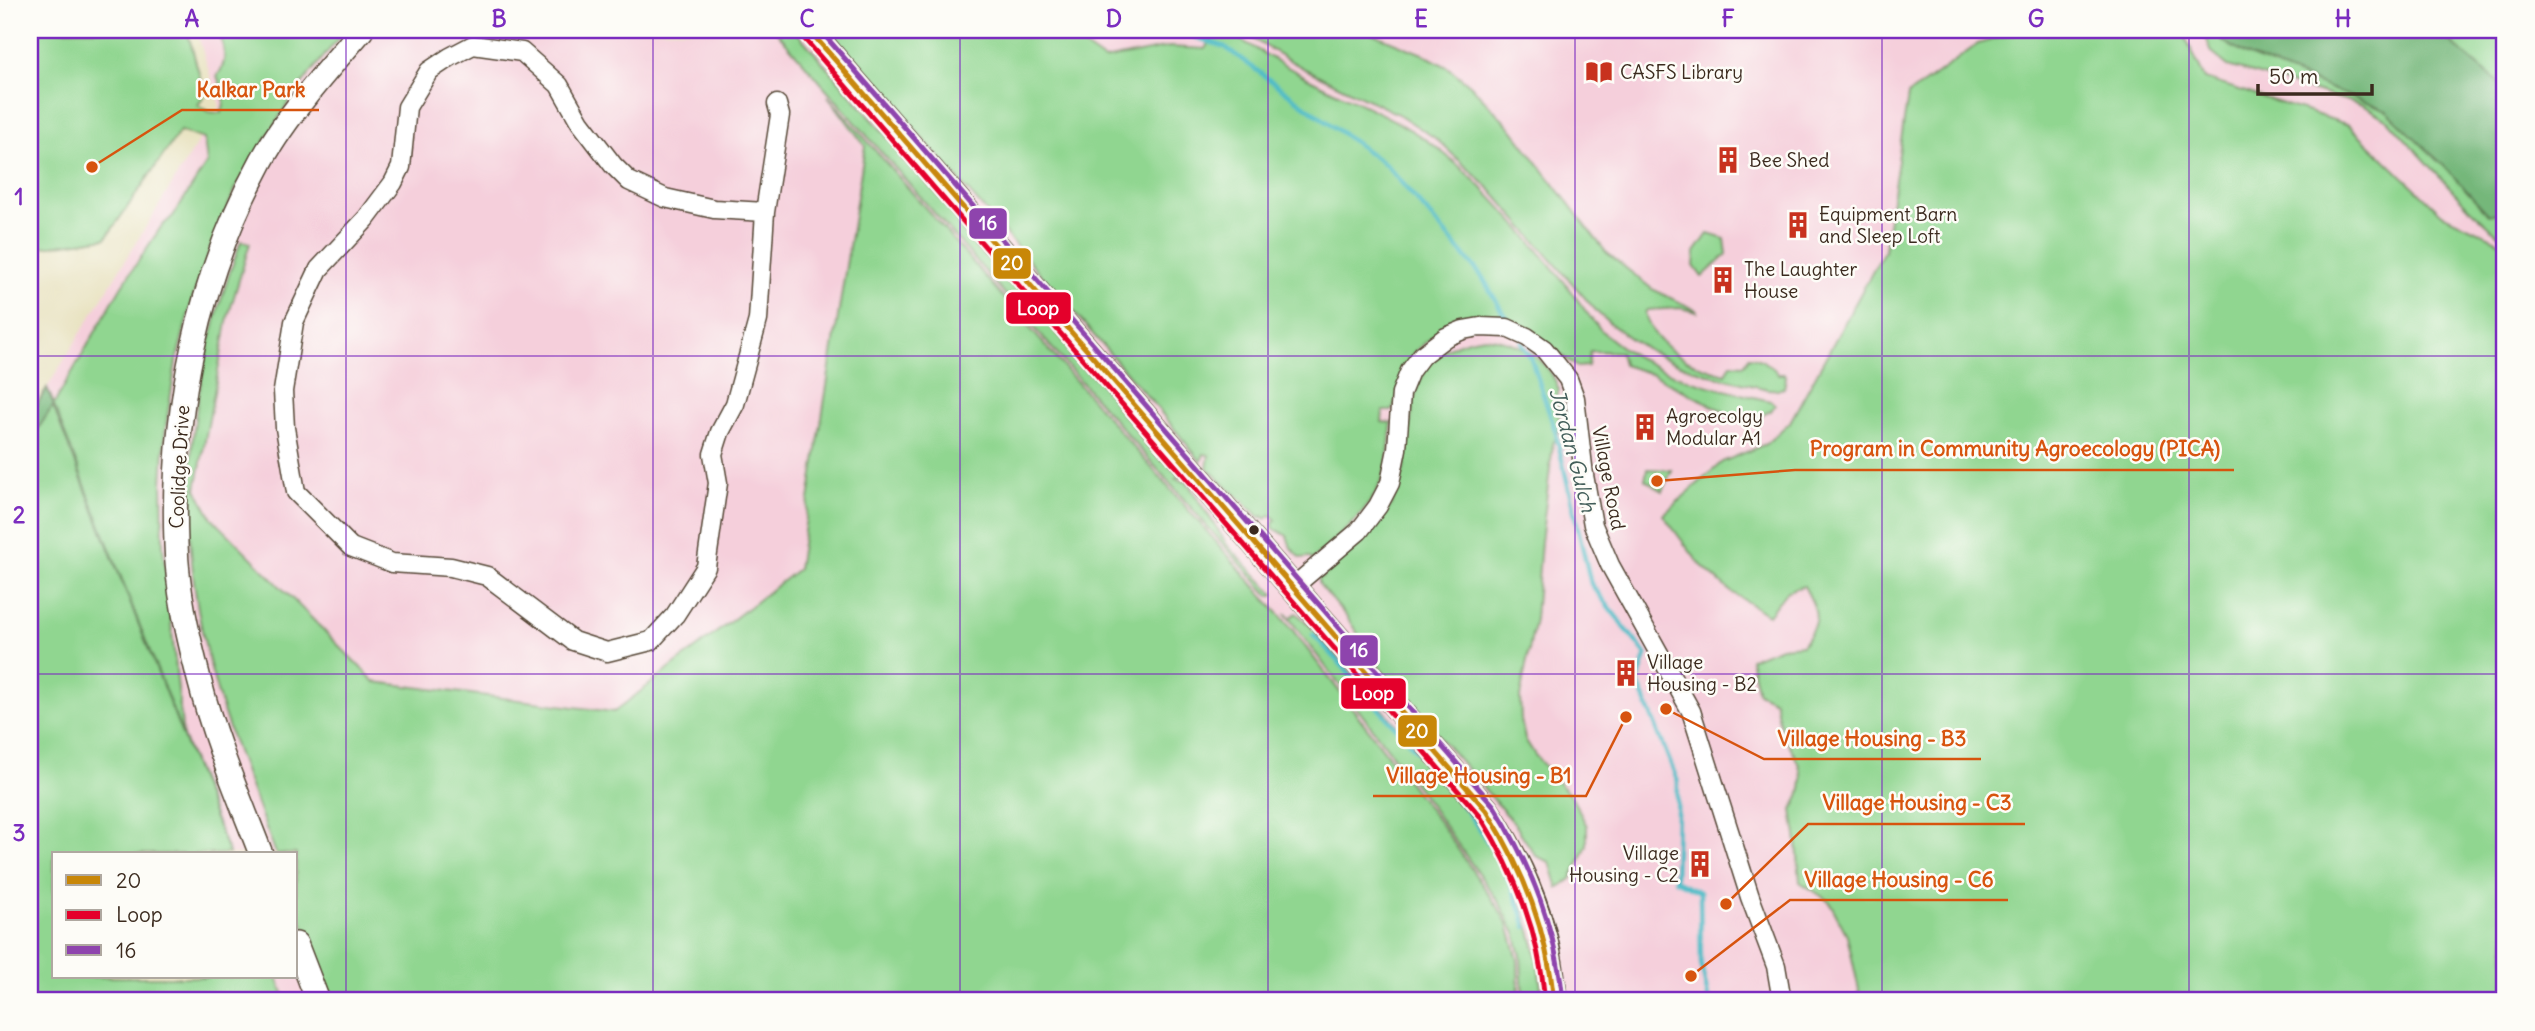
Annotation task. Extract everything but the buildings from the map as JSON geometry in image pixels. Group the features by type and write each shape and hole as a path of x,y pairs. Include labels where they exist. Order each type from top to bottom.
{"main road":[{"path":"809,30 1487,811 1509,845 1541,922 1553,981 1554,1001"}],"street":[{"name":"Coolidge Drive","path":"260,852 222,752 199,681 184,613 176,546 178,431 197,325 218,260 262,159 310,91 362,30"},
{"path":"765,212 714,209 665,198 629,181 580,122 559,85 522,52 473,45 450,57 429,71 407,107 401,167 393,183 366,219 319,269 294,322 283,391 285,428 296,492 351,547 392,563 451,567 487,576 573,641 607,652 651,641 674,615 706,567 718,483 713,454 720,432 735,404 758,320 765,212 780,116 777,104"},
{"name":"Village Road","path":"1293,587 1359,531 1378,506 1390,483 1397,449 1401,393 1410,371 1422,355 1446,337 1480,327 1507,328 1544,349 1568,379 1575,398 1593,525 1610,565 1691,711 1750,897 1776,966 1782,1001"},
{"path":"298,949 318,1001"}],"shaded area":[{"path":"196,30 2505,30 2505,1001 286,1001 277,978 298,978 298,852 228,852 47,388 220,106"}],"green space":[{"path":"30,30 187,30 205,95 198,105 209,112 221,113 224,99 217,76 223,65 224,53 217,30 345,30 293,95 236,188 212,243 193,297 176,362 165,432 162,483 163,547 183,737 228,852 52,852 52,978 277,978 286,1001 30,1001 30,416 47,388 54,404 121,287 161,227 173,216 207,163 204,139 180,131 106,238 44,247 30,243"},
{"path":"775,30 794,30 800,36 1182,476 1176,479 1187,482 1228,546 1273,596 1269,596 1207,526"},
{"path":"828,30 1069,30 1071,37 1104,60 1169,47 1206,49 1216,30 1224,30 1272,59 1395,121 1430,142 1479,184 1509,216 1594,322 1623,348 1662,370 1727,391 1771,401 1775,405 1771,411 1760,416 1736,418 1652,374 1623,365 1620,352 1590,351 1588,366 1577,367 1534,333 1484,318 1470,320 1437,333 1413,353 1392,411 1383,411 1382,422 1392,423 1386,467 1374,495 1346,530 1312,560 1309,557 1301,558 1291,548 1287,536 1273,528 1276,520 1271,515 1266,519 1263,516 1261,518 1207,468 1209,455 1204,454 1201,462 1159,410"},
{"path":"1237,30 1364,30 1449,68 1471,86 1510,127 1606,252 1652,289 1696,310 1697,312 1681,308 1647,310 1645,313 1650,326 1666,346 1688,361 1726,374 1731,364 1744,365 1749,357 1757,359 1778,374 1784,374 1784,388 1763,388 1701,372 1666,359 1632,340 1599,314 1491,190 1435,138 1398,114 1305,69"},
{"path":"2025,30 2182,30 2205,79 2349,125 2442,214 2505,244 2505,1001 1855,1001 1859,990 1847,935 1829,901 1800,882 1792,810 1802,787 1800,768 1781,728 1775,701 1758,693 1750,659 1781,647 1802,645 1815,622 1813,603 1804,586 1787,591 1768,615 1730,591 1698,562 1663,515 1722,462 1766,444 1790,422 1884,251 1908,95 1978,44"},
{"path":"2203,30 2505,30 2505,237 2499,235 2468,207 2389,121 2362,105 2228,66 2212,53"},
{"path":"2212,30 2436,30 2505,88 2505,205 2497,213 2489,215 2443,165 2387,111 2246,55 2224,42"},
{"path":"828,96 1291,628 1442,826 1499,909 1508,925 1518,960 1519,1001 333,1001 298,910 298,852 275,852 221,704 197,601 189,496 192,445 209,342 241,241 250,243 228,317 196,489 212,518 375,682 614,712 798,569 865,146"},
{"path":"1708,234 1725,239 1727,254 1702,277 1694,266 1695,252"},
{"path":"1485,337 1509,342 1530,353 1547,368 1559,390 1556,398 1561,427 1553,444 1535,619 1520,697 1525,739 1535,755 1572,798 1587,826 1587,845 1581,859 1571,879 1558,888 1550,862 1536,856 1514,823 1383,672 1346,616 1319,584 1319,576 1323,577 1377,524 1392,503 1401,478 1414,401 1421,378 1434,359 1454,345"},
{"path":"47,388 228,852 53,406 30,441 30,416"},
{"path":"1647,469 1672,470 1662,491 1645,480"},
{"path":"1285,613 1290,618 1296,613 1314,629 1479,821 1514,885 1522,907 1536,953 1542,1001 1523,1001 1521,956 1515,933 1500,904 1423,795"}],"waterway":[{"name":"Jordan Gulch","path":"1174,30 1225,47 1387,166 1481,275 1509,323"},
{"name":"Jordan Gulch","path":"1521,342 1531,358 1555,430 1591,584 1646,655 1638,682 1678,782 1675,880 1700,892 1701,964 1709,1001"},
{"path":"1313,635 1467,811 1502,866 1526,927"}],"transit line":[{"name":"20","path":"809,30 1487,811 1512,856 1532,902 1546,950 1554,1001"},
{"name":"16","path":"820,30 1494,806 1520,852 1540,899 1555,948 1563,1000"},
{"name":"Loop","path":"802,36 1480,816 1515,882 1524,905 1537,952 1545,1001"}],"place":[{"name":"CASFS Library","path":"1599,72"},
{"name":"Bee Shed","path":"1728,160"},
{"name":"Kalkar Park","path":"92,167"},
{"name":"Equipment Barn and Sleep Loft","path":"1798,225"},
{"name":"The Laughter House","path":"1723,280"},
{"name":"Agroecolgy Modular A1","path":"1645,427"},
{"name":"Program in Community Agroecology (PICA)","path":"1657,481"},
{"name":"Village Housing - B2","path":"1626,673"},
{"name":"Village Housing - B3","path":"1666,709"},
{"name":"Village Housing - B1","path":"1626,717"},
{"name":"Village Housing - C2","path":"1700,864"},
{"name":"Village Housing - C3","path":"1726,904"},
{"name":"Village Housing - C6","path":"1691,976"}]}
